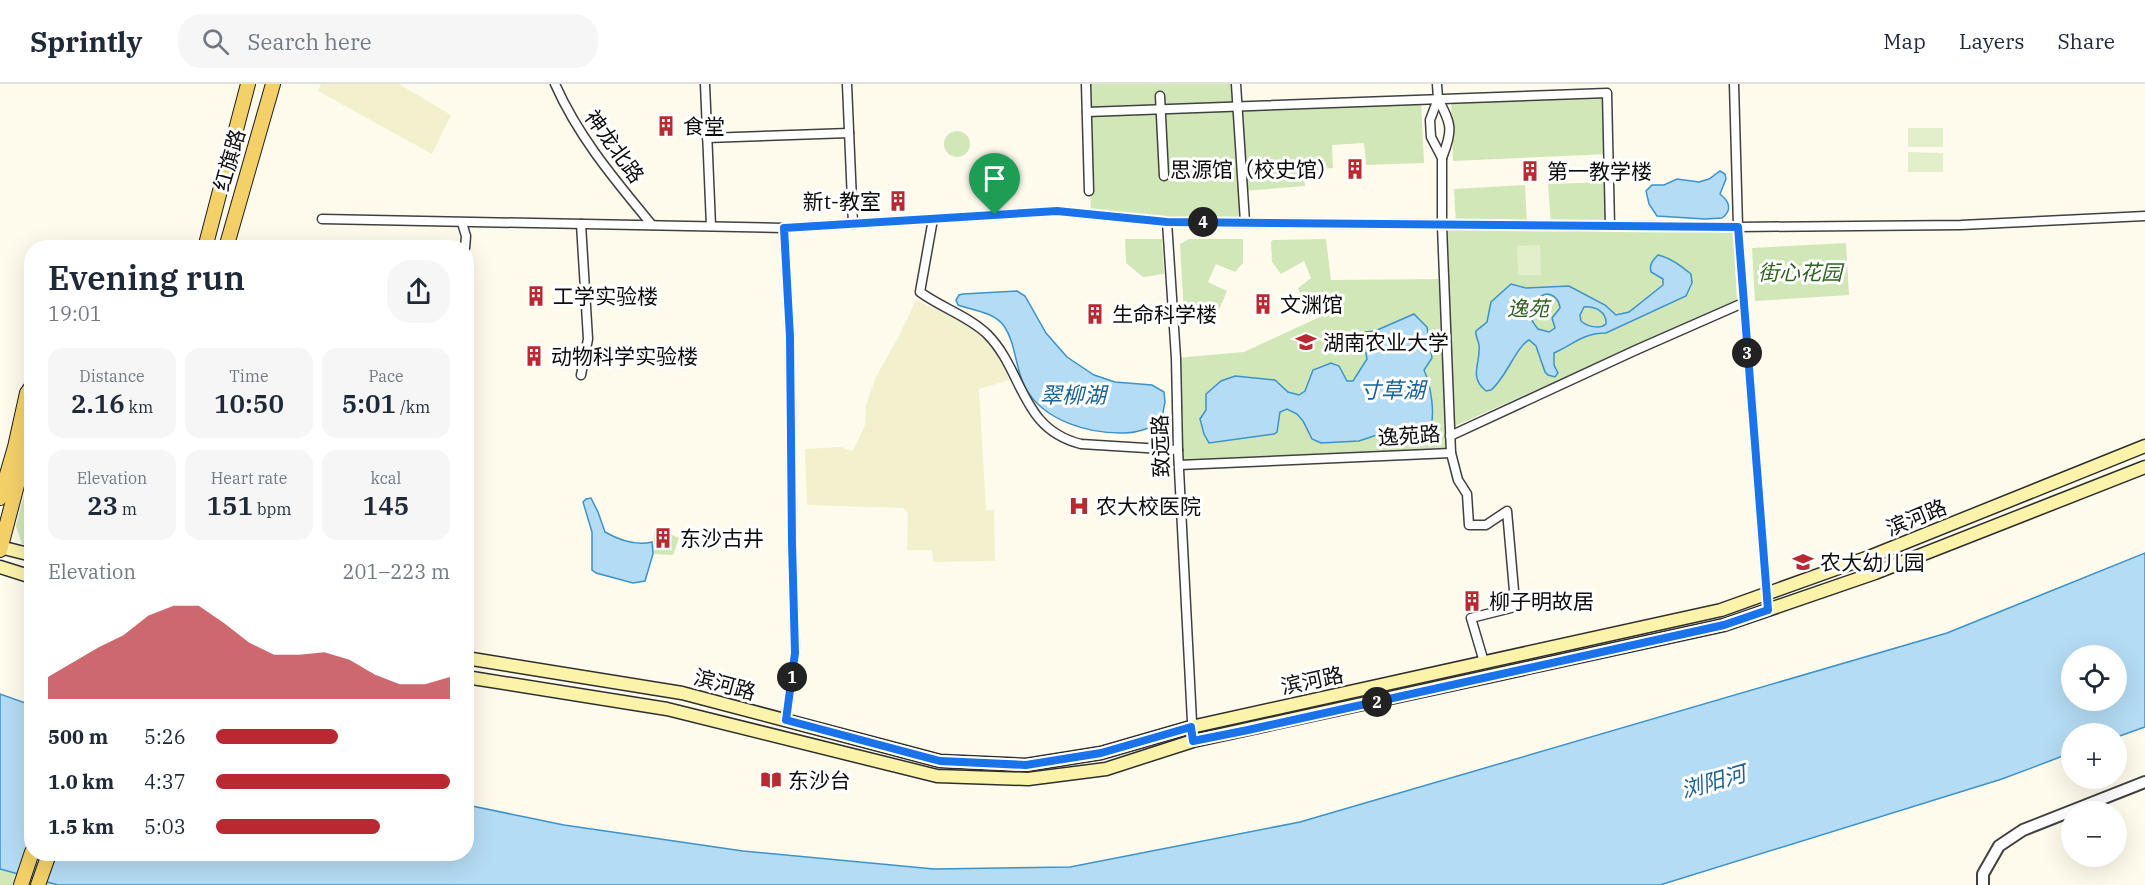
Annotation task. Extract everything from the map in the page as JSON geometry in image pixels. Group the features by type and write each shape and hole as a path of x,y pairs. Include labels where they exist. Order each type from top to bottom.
{"main road":[{"name":"红旗路","path":"207,240 248,84"},
{"name":"红旗路","path":"228,240 273,84"},
{"path":"0,498 24,406"},
{"name":"滨河路","path":"474,659 682,693 940,761 1026,765 1101,753 1191,727 1721,610 1869,557 2145,446"},
{"path":"24,458 0,548 24,553"},
{"name":"滨河路","path":"474,678 667,709 937,776 1028,779 1106,769 1193,741 1724,625 1875,573 2145,467"},
{"path":"0,567 24,574"},
{"path":"21,885 29,861"},
{"path":"38,885 47,861"}],"street":[{"name":"神龙北路","path":"555,84 565,106 596,157 652,225"},
{"path":"705,84 711,226"},
{"path":"847,84 853,224"},
{"path":"1086,84 1089,191"},
{"path":"1236,84 1245,222"},
{"name":"逸苑路","path":"1179,465 1451,453 1442,226 1442,158 1431,137 1430,120 1438,99 1437,84"},
{"path":"1734,84 1738,227 1768,610"},
{"path":"1087,112 1607,93 1610,226"},
{"path":"1160,96 1164,176"},
{"path":"1438,99 1449,120 1450,137 1442,158"},
{"path":"707,138 849,133"},
{"path":"322,219 784,228 1057,211 1167,222 1738,227 1960,225 2145,216"},
{"path":"933,219 920,292 935,304 986,333 1010,367 1027,403 1044,424 1067,440 1081,444 1178,450"},
{"name":"致远路","path":"1167,222 1176,358 1178,450 1193,741"},
{"path":"462,223 466,240"},
{"path":"581,224 588,339 581,375"},
{"path":"784,228 790,337 795,653 786,720"},
{"path":"1450,436 1743,303"},
{"path":"1451,453 1458,480 1467,495 1469,525 1486,525 1507,511 1515,602 1511,608 1471,618 1484,662"},
{"path":"1983,885 1983,874 1999,846 2023,830 2145,782"}],"shaded area":[{"path":"321,84 399,84 451,115 432,154 318,91"},
{"path":"916,300 969,325 987,337 1004,362 1009,380 979,389 986,510 994,510 995,561 933,562 932,550 907,550 908,514 903,508 807,505 805,449 841,447 853,451 865,425 866,405 876,377"}],"green space":[{"path":"1086,84 1237,84 1238,105 1421,100 1424,163 1366,165 1364,143 1332,145 1333,168 1304,170 1305,186 1243,191 1245,222 1091,214"},
{"path":"1607,93 1609,154 1453,161 1451,100"},
{"path":"1908,128 1943,128 1943,147 1908,147"},
{"path":"957,131 966,135 970,144 966,153 957,157 948,153 944,144 948,135"},
{"path":"1908,152 1943,153 1943,172 1908,172"},
{"path":"1609,182 1610,226 1551,226 1548,184"},
{"path":"1525,185 1527,226 1456,226 1454,189"},
{"name":"逸苑","path":"1447,230 1733,231 1737,300 1455,426"},
{"path":"1125,239 1162,239 1164,274 1143,277 1126,263"},
{"path":"1189,239 1243,239 1243,263 1235,272 1216,264 1208,282 1227,291 1215,319 1184,315 1180,244"},
{"path":"1326,239 1331,280 1444,279 1451,453 1179,465 1176,358 1244,352 1324,315 1324,306 1309,313 1298,288 1311,278 1304,261 1281,274 1272,262 1271,242 1273,240"},
{"name":"街心花园","path":"1846,243 1849,295 1755,301 1752,248"},
{"path":"1540,245 1541,275 1518,275 1517,246"},
{"path":"24,495 24,545 16,526"},
{"path":"659,529 679,538 673,555 653,554 654,533"},
{"path":"0,869 5,869 58,885 0,885"}],"water":[{"path":"1720,171 1725,174 1726,179 1720,194 1729,206 1728,212 1722,218 1657,216 1649,204 1646,191 1652,185 1664,185 1677,179 1699,182 1709,179"},
{"path":"1658,255 1680,265 1691,274 1692,283 1686,296 1606,333 1585,337 1554,353 1554,365 1558,373 1555,377 1545,372 1536,346 1529,340 1491,390 1486,391 1481,385 1476,375 1479,345 1476,331 1487,322 1491,302 1511,284 1526,288 1569,286 1605,305 1616,315 1629,312 1663,285 1663,279 1651,272 1651,264","holes":["1547,294 1556,298 1560,308 1552,318 1555,328 1549,332 1538,329 1530,313 1531,303","1584,307 1600,311 1605,316 1606,324 1593,327 1581,321 1580,315"]},
{"name":"翠柳湖","path":"1017,291 1025,296 1046,333 1067,357 1094,375 1115,382 1152,385 1164,392 1165,402 1161,423 1130,433 1111,433 1082,428 1055,417 1043,409 1025,387 1011,340 1004,326 989,315 958,305 956,300 959,295 963,294"},
{"name":"寸草湖","path":"1414,314 1427,327 1432,358 1424,370 1429,384 1432,411 1432,420 1427,432 1421,433 1398,428 1359,441 1321,443 1312,439 1297,414 1287,409 1280,412 1277,432 1274,434 1209,443 1200,419 1206,410 1206,394 1221,381 1235,376 1275,380 1288,392 1299,395 1305,391 1313,370 1331,363 1339,366 1347,381 1353,381 1367,359 1363,337 1365,332 1375,331"},
{"path":"591,498 605,532 627,542 652,542 653,554 645,581 633,583 592,570 592,532 583,502"},
{"name":"浏阳河","path":"2145,553 2145,727 2127,733 2127,723 2061,723 2061,757 2002,779 1660,885 58,885 0,869 0,694 24,703 24,861 474,861 474,806 564,825 743,851 934,869 1070,867 1300,822 1947,633"}],"place":[{"name":"食堂","path":"666,126"},
{"name":"思源馆（校史馆）","path":"1355,169"},
{"name":"第一教学楼","path":"1530,171"},
{"name":"新t-教室","path":"898,201"},
{"name":"工学实验楼","path":"536,296"},
{"name":"文渊馆","path":"1263,304"},
{"name":"生命科学楼","path":"1095,314"},
{"name":"湖南农业大学","path":"1306,342"},
{"name":"动物科学实验楼","path":"534,356"},
{"name":"农大校医院","path":"1079,506"},
{"name":"东沙古井","path":"663,538"},
{"name":"农大幼儿园","path":"1803,562"},
{"name":"柳子明故居","path":"1472,601"},
{"name":"东沙台","path":"771,780"}],"route":[{"path":"1057,211 1167,222 1738,227 1768,610 1724,625 1248,730 1193,741 1191,727 1101,753 1026,765 940,761 786,720 795,653 790,337 784,228 995,215 1057,211"}]}
